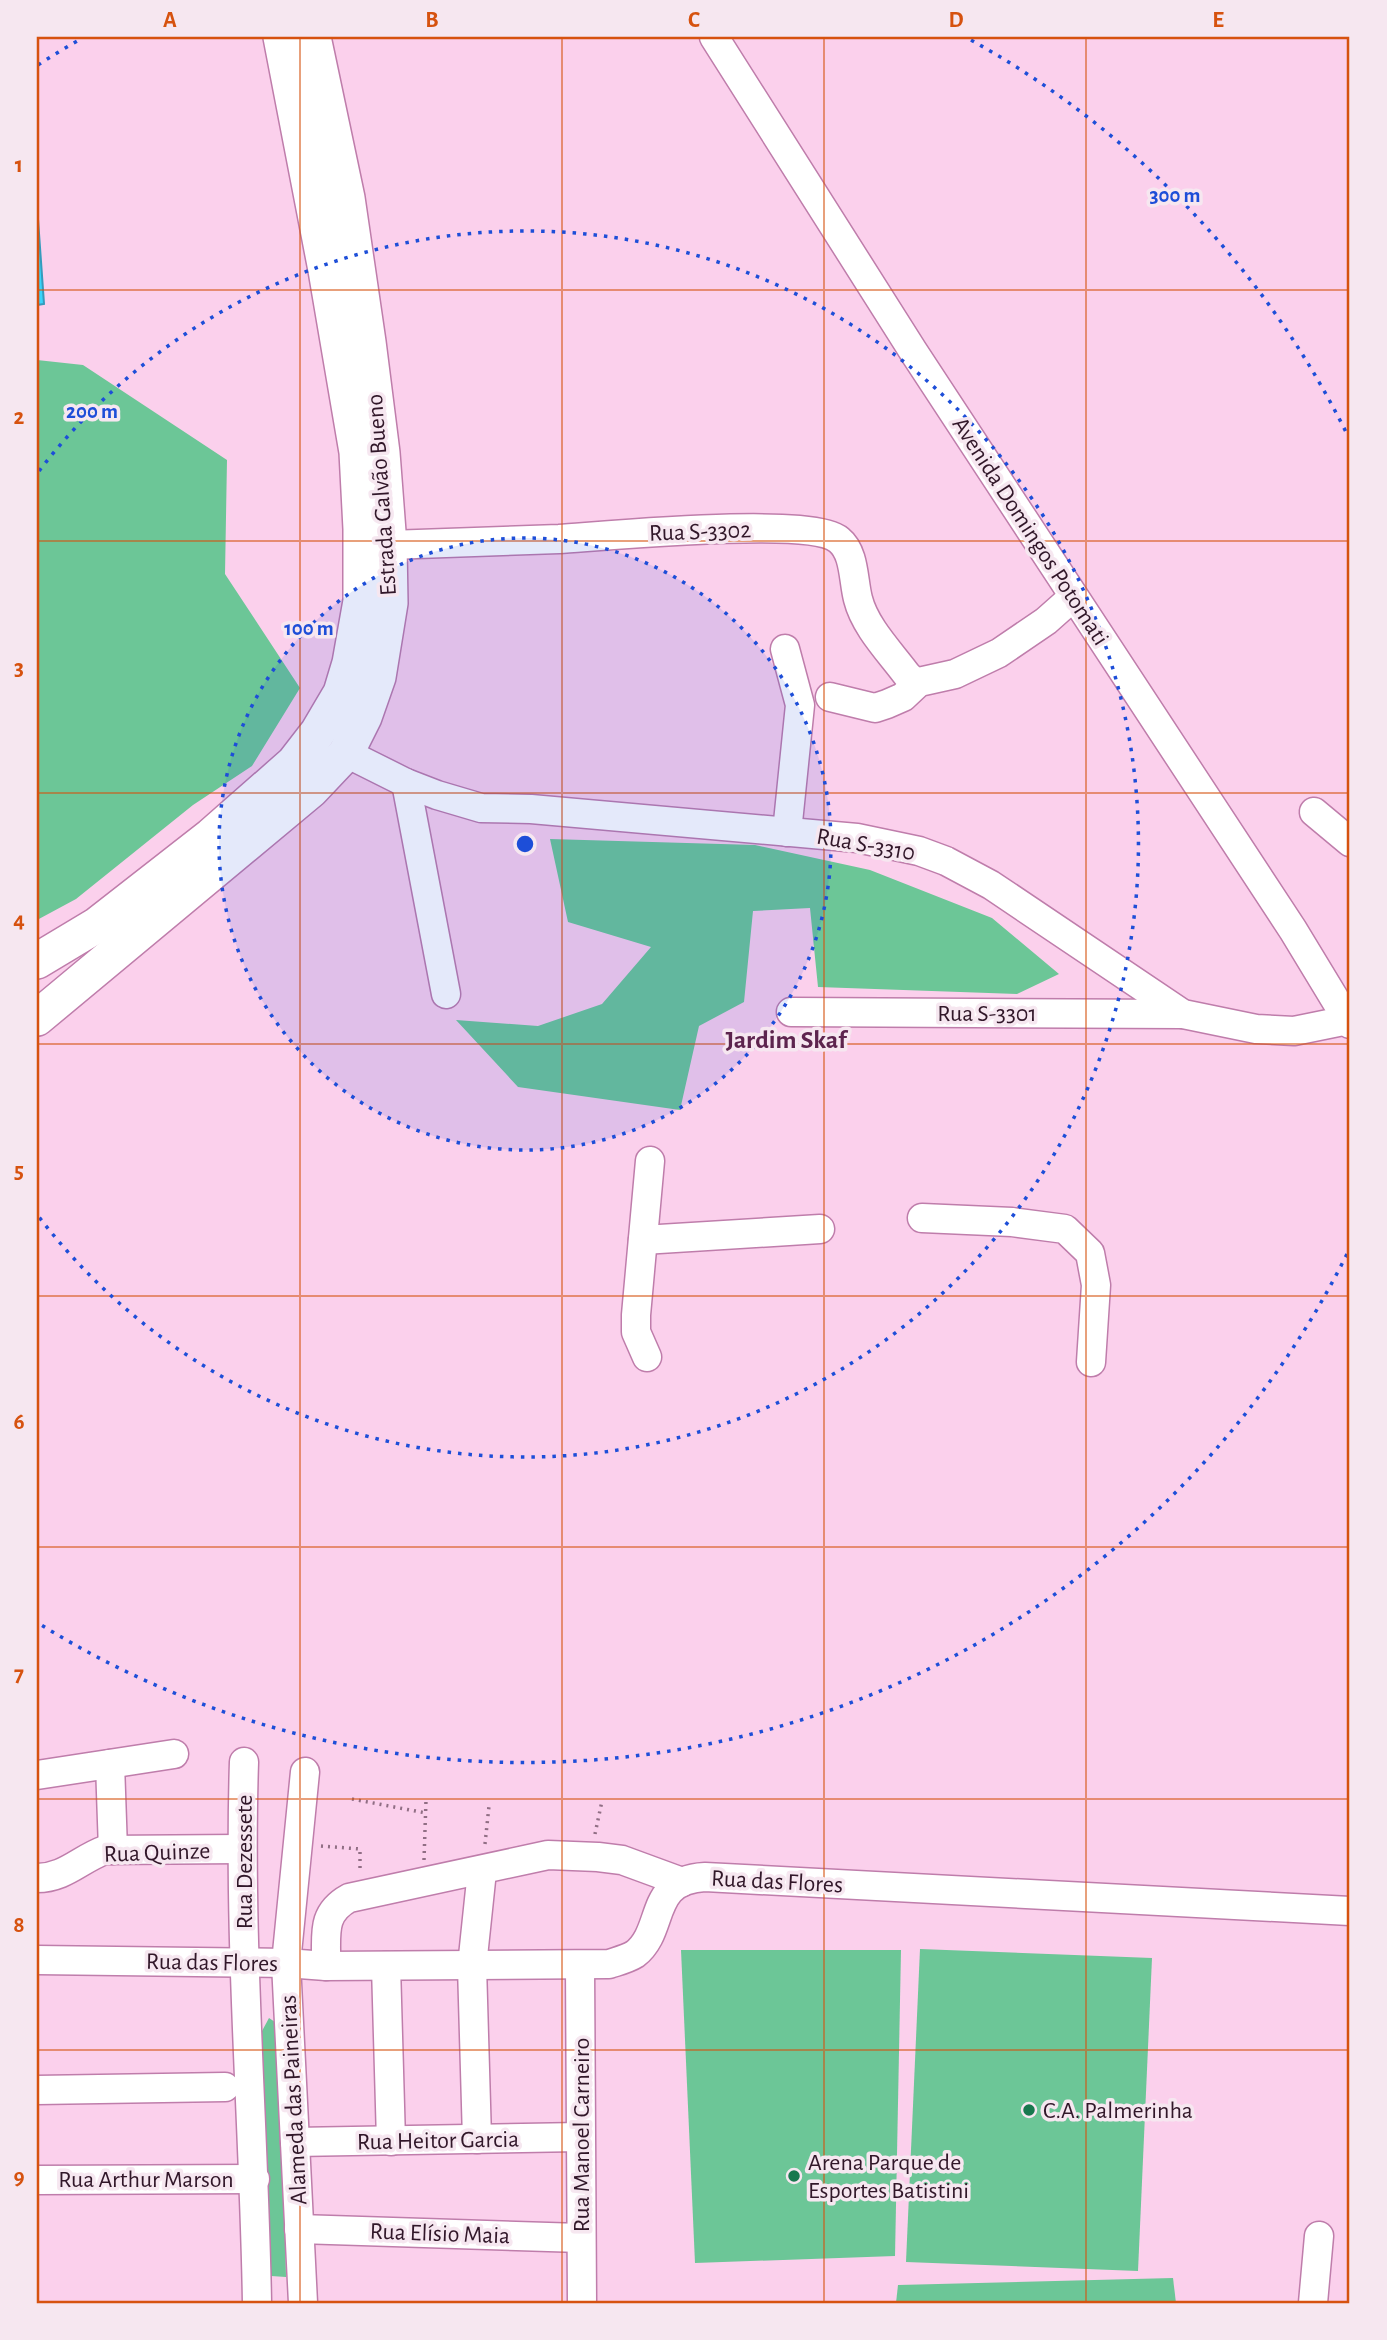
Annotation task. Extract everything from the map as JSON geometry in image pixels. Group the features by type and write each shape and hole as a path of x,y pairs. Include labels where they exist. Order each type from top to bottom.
{"main road":[{"name":"Estrada Galvão Bueno","path":"37,961 107,918 211,836 294,763 318,732 341,694 351,663 361,601 357,452 324,257 281,37"},
{"name":"Estrada Galvão Bueno","path":"37,1018 311,790 346,753 364,717 378,677 386,642 390,603 389,545 380,439 347,198 313,37"}],"street":[{"name":"Avenida Domingos Potomati","path":"714,37 913,351 1270,896 1349,1022"},
{"name":"Rua S-3302","path":"389,545 713,529 824,532 842,542 849,554 859,601 875,633 907,675 913,681 919,682"},
{"path":"830,697 875,708 903,697 919,682 956,674 999,653 1046,621 1073,597"},
{"path":"785,649 800,705 787,832"},
{"name":"Rua S-3310","path":"346,753 407,783 481,807 545,810 857,838 919,851 946,861 991,885 1183,1014 1256,1029 1294,1031 1349,1022"},
{"path":"407,783 446,994"},
{"path":"1314,812 1350,842"},
{"name":"Rua S-3301","path":"791,1012 1183,1014"},
{"path":"647,1357 636,1332 650,1161"},
{"path":"922,1218 1012,1222 1065,1229 1090,1253 1096,1285 1091,1362"},
{"path":"643,1240 820,1229"},
{"path":"37,1775 174,1754"},
{"name":"Rua Dezessete","path":"244,1762 241,1849 244,1963"},
{"path":"110,1764 113,1850"},
{"name":"Alameda das Paineiras","path":"303,2303 286,1963 305,1772"},
{"name":"Rua Quinze","path":"37,1878 51,1878 78,1865 90,1855 105,1850 241,1849"},
{"path":"326,1966 331,1911 349,1898 548,1855 591,1857 639,1865 682,1882"},
{"path":"477,2139 472,1966 482,1871"},
{"name":"Rua das Flores","path":"37,1960 286,1963 326,1966 609,1964 636,1953 665,1897 682,1882 705,1877 1350,1911"},
{"name":"Alameda das Paineiras","path":"244,1963 255,2179 257,2303"},
{"path":"386,1966 391,2141"},
{"name":"Rua Manoel Carneiro","path":"580,1966 582,2303"},
{"path":"37,2090 225,2087"},
{"name":"Rua Heitor Garcia","path":"295,2142 580,2137"},
{"name":"Rua Arthur Marson","path":"37,2180 255,2179"},
{"name":"Rua Elísio Maia","path":"299,2229 581,2238"},
{"path":"1313,2303 1319,2236"}],"path":[{"path":"352,1799 426,1812"},
{"path":"423,1883 426,1800"},
{"path":"591,1857 602,1801"},
{"path":"482,1871 489,1805"},
{"path":"298,1844 360,1849 360,1896"}],"green space":[{"path":"37,360 83,365 227,460 225,574 300,688 252,766 193,805 76,899 37,920"},
{"path":"550,839 755,845 870,870 992,918 1059,974 1017,994 818,987 810,908 753,911 744,1002 699,1026 680,1110 518,1087 456,1020 538,1026 602,1004 651,947 568,922"},
{"name":"C.A. Palmerinha","path":"920,1949 1152,1958 1138,2271 906,2262"},
{"name":"Arena Parque de Esportes Batistini","path":"681,1950 901,1950 895,2256 695,2263"},
{"path":"269,2018 281,2026 286,2277 271,2276 262,2031"},
{"path":"1173,2278 1176,2303 896,2303 898,2285"}],"water":[{"path":"37,205 44,304 37,305"}],"place":[{"name":"C.A. Palmerinha","path":"1029,2110"},
{"name":"Arena Parque de Esportes Batistini","path":"794,2176"}],"district":[{"name":"Jardim Skaf","path":"786,1039"}]}
